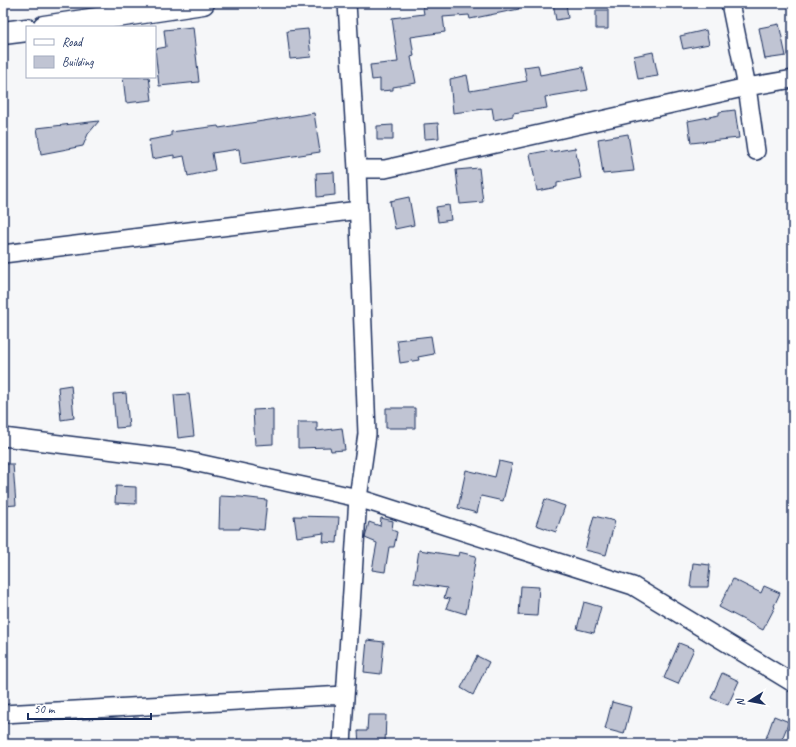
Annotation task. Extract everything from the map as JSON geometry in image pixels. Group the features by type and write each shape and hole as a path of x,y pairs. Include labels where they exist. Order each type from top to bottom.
{"main road":[{"path":"51,26 203,3"},
{"path":"3,33 26,30"}],"street":[{"path":"342,744 358,498 366,434 359,210 347,3"},
{"path":"730,3 747,87 756,151"},
{"path":"357,169 385,169 747,87 793,79"},
{"path":"3,254 359,210"},
{"path":"3,437 180,459 358,498 633,586 793,683"},
{"path":"3,714 345,695"}],"building":[{"path":"422,3 518,3 519,9 470,19 469,15 443,17 445,32 411,37 414,56 411,57 416,83 393,87 393,90 380,91 380,79 372,80 370,65 398,62 392,18 424,14"},
{"path":"553,3 566,3 568,18 556,20"},
{"path":"596,10 608,10 608,29 596,29"},
{"path":"779,24 786,56 765,59 759,28"},
{"path":"193,27 199,82 159,86 156,49 166,47 164,30"},
{"path":"308,29 311,57 290,59 287,31"},
{"path":"706,30 709,44 683,49 680,36"},
{"path":"653,52 658,76 638,79 634,56"},
{"path":"538,65 540,75 583,67 588,90 545,97 547,108 513,113 513,116 494,120 492,108 453,113 450,79 467,75 470,91 527,81 524,67"},
{"path":"123,78 149,78 152,100 126,103"},
{"path":"735,110 739,138 691,143 688,121 719,115 719,112"},
{"path":"314,113 320,152 241,164 239,149 212,153 215,170 188,176 184,156 174,158 174,155 152,159 149,140 171,136 171,132 218,126 219,128"},
{"path":"99,121 88,134 83,146 41,154 37,128"},
{"path":"438,123 439,138 425,139 424,124"},
{"path":"393,125 393,140 377,140 377,126"},
{"path":"628,134 634,171 603,174 598,139"},
{"path":"575,148 581,178 557,183 557,187 537,191 530,154"},
{"path":"479,168 483,202 460,204 456,170"},
{"path":"334,172 335,195 317,197 316,173"},
{"path":"409,197 414,225 395,229 390,201"},
{"path":"449,205 451,220 438,222 436,207"},
{"path":"431,336 434,354 418,357 419,360 400,363 397,340"},
{"path":"71,385 74,418 61,420 58,387"},
{"path":"126,393 129,427 116,428 113,394"},
{"path":"189,394 194,436 178,438 174,395"},
{"path":"386,408 415,408 415,428 386,428"},
{"path":"273,409 273,444 255,445 253,410"},
{"path":"298,422 317,422 317,431 342,428 345,450 331,451 330,447 298,448"},
{"path":"499,461 512,464 503,501 481,496 477,513 458,508 466,470 495,477"},
{"path":"3,464 13,464 16,505 4,506"},
{"path":"116,486 136,487 136,504 115,503"},
{"path":"220,496 267,500 264,530 240,527 240,529 219,529"},
{"path":"545,499 565,506 556,532 536,525"},
{"path":"294,516 339,517 337,543 323,542 324,533 297,537"},
{"path":"594,516 615,521 606,555 585,550"},
{"path":"381,518 393,521 392,530 397,532 394,547 389,547 385,572 372,570 377,543 365,538 369,522 380,526"},
{"path":"419,550 458,556 459,552 476,556 466,614 446,608 450,599 444,598 447,588 414,583"},
{"path":"693,563 710,565 708,587 690,587"},
{"path":"733,579 761,593 764,586 780,593 774,606 775,607 763,630 719,607"},
{"path":"521,586 539,587 537,616 519,615"},
{"path":"584,602 601,607 594,633 577,629"},
{"path":"367,640 384,642 381,674 364,672"},
{"path":"679,643 694,649 678,684 664,678"},
{"path":"477,656 489,662 473,695 461,688"},
{"path":"722,673 739,681 728,705 711,698"},
{"path":"612,702 631,707 624,734 605,729"},
{"path":"368,715 386,715 385,744 359,744 358,731 367,731"},
{"path":"774,716 789,722 780,744 764,744"}]}
